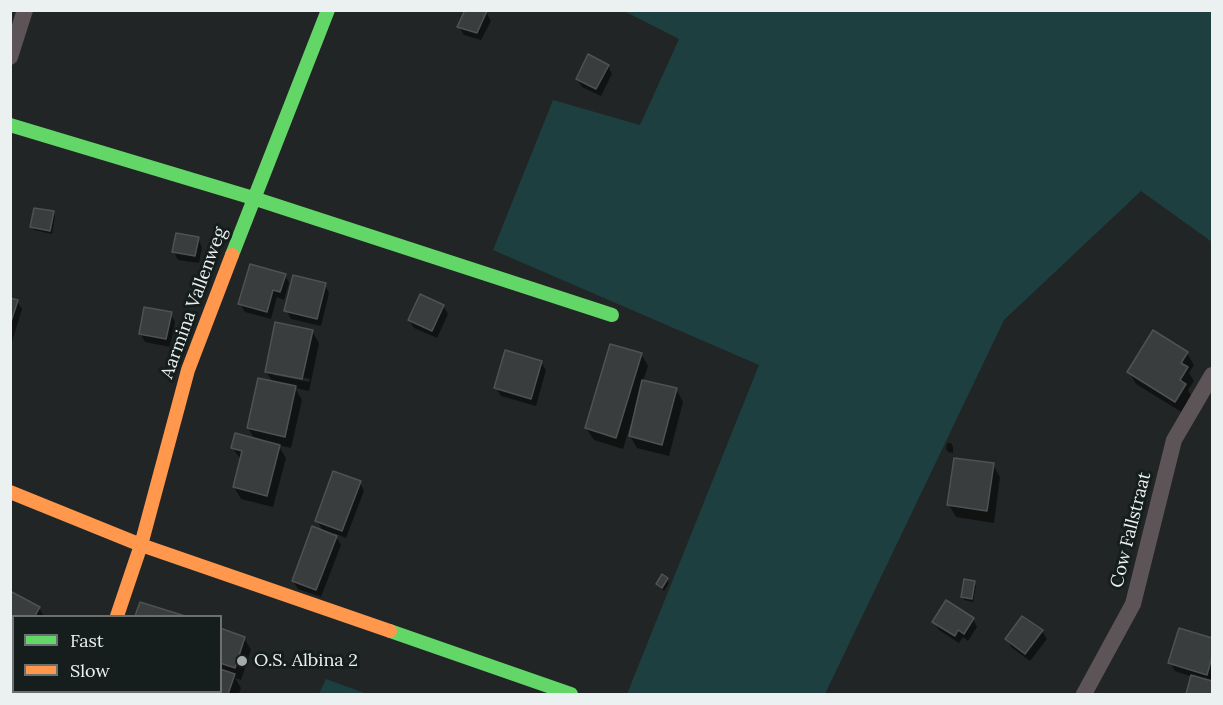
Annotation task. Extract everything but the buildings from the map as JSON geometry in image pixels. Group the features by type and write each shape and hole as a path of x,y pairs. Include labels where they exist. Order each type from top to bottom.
{"street":[{"path":"10,57 25,10"},
{"name":"Aarmina Vallenweg","path":"117,615 141,545 188,370 328,10"},
{"path":"10,125 253,198 612,315"},
{"name":"Cow Fallstraat","path":"1084,694 1133,603 1174,440 1212,375"},
{"path":"10,492 141,545 571,694"}],"shaded area":[{"path":"624,11 1212,11 1212,242 1141,191 1004,320 825,694 627,694 759,365 493,250 553,100 640,125 679,39"},
{"path":"326,679 367,694 319,694"}],"traffic: fast":[{"path":"232,255 328,10"},
{"path":"10,125 253,198 612,315"},
{"path":"390,631 571,694"}],"traffic: slow":[{"path":"117,615 141,545 188,370 232,255"},
{"path":"10,492 141,545 390,631"}],"place":[{"name":"O.S. Albina 2","path":"242,661"}]}
